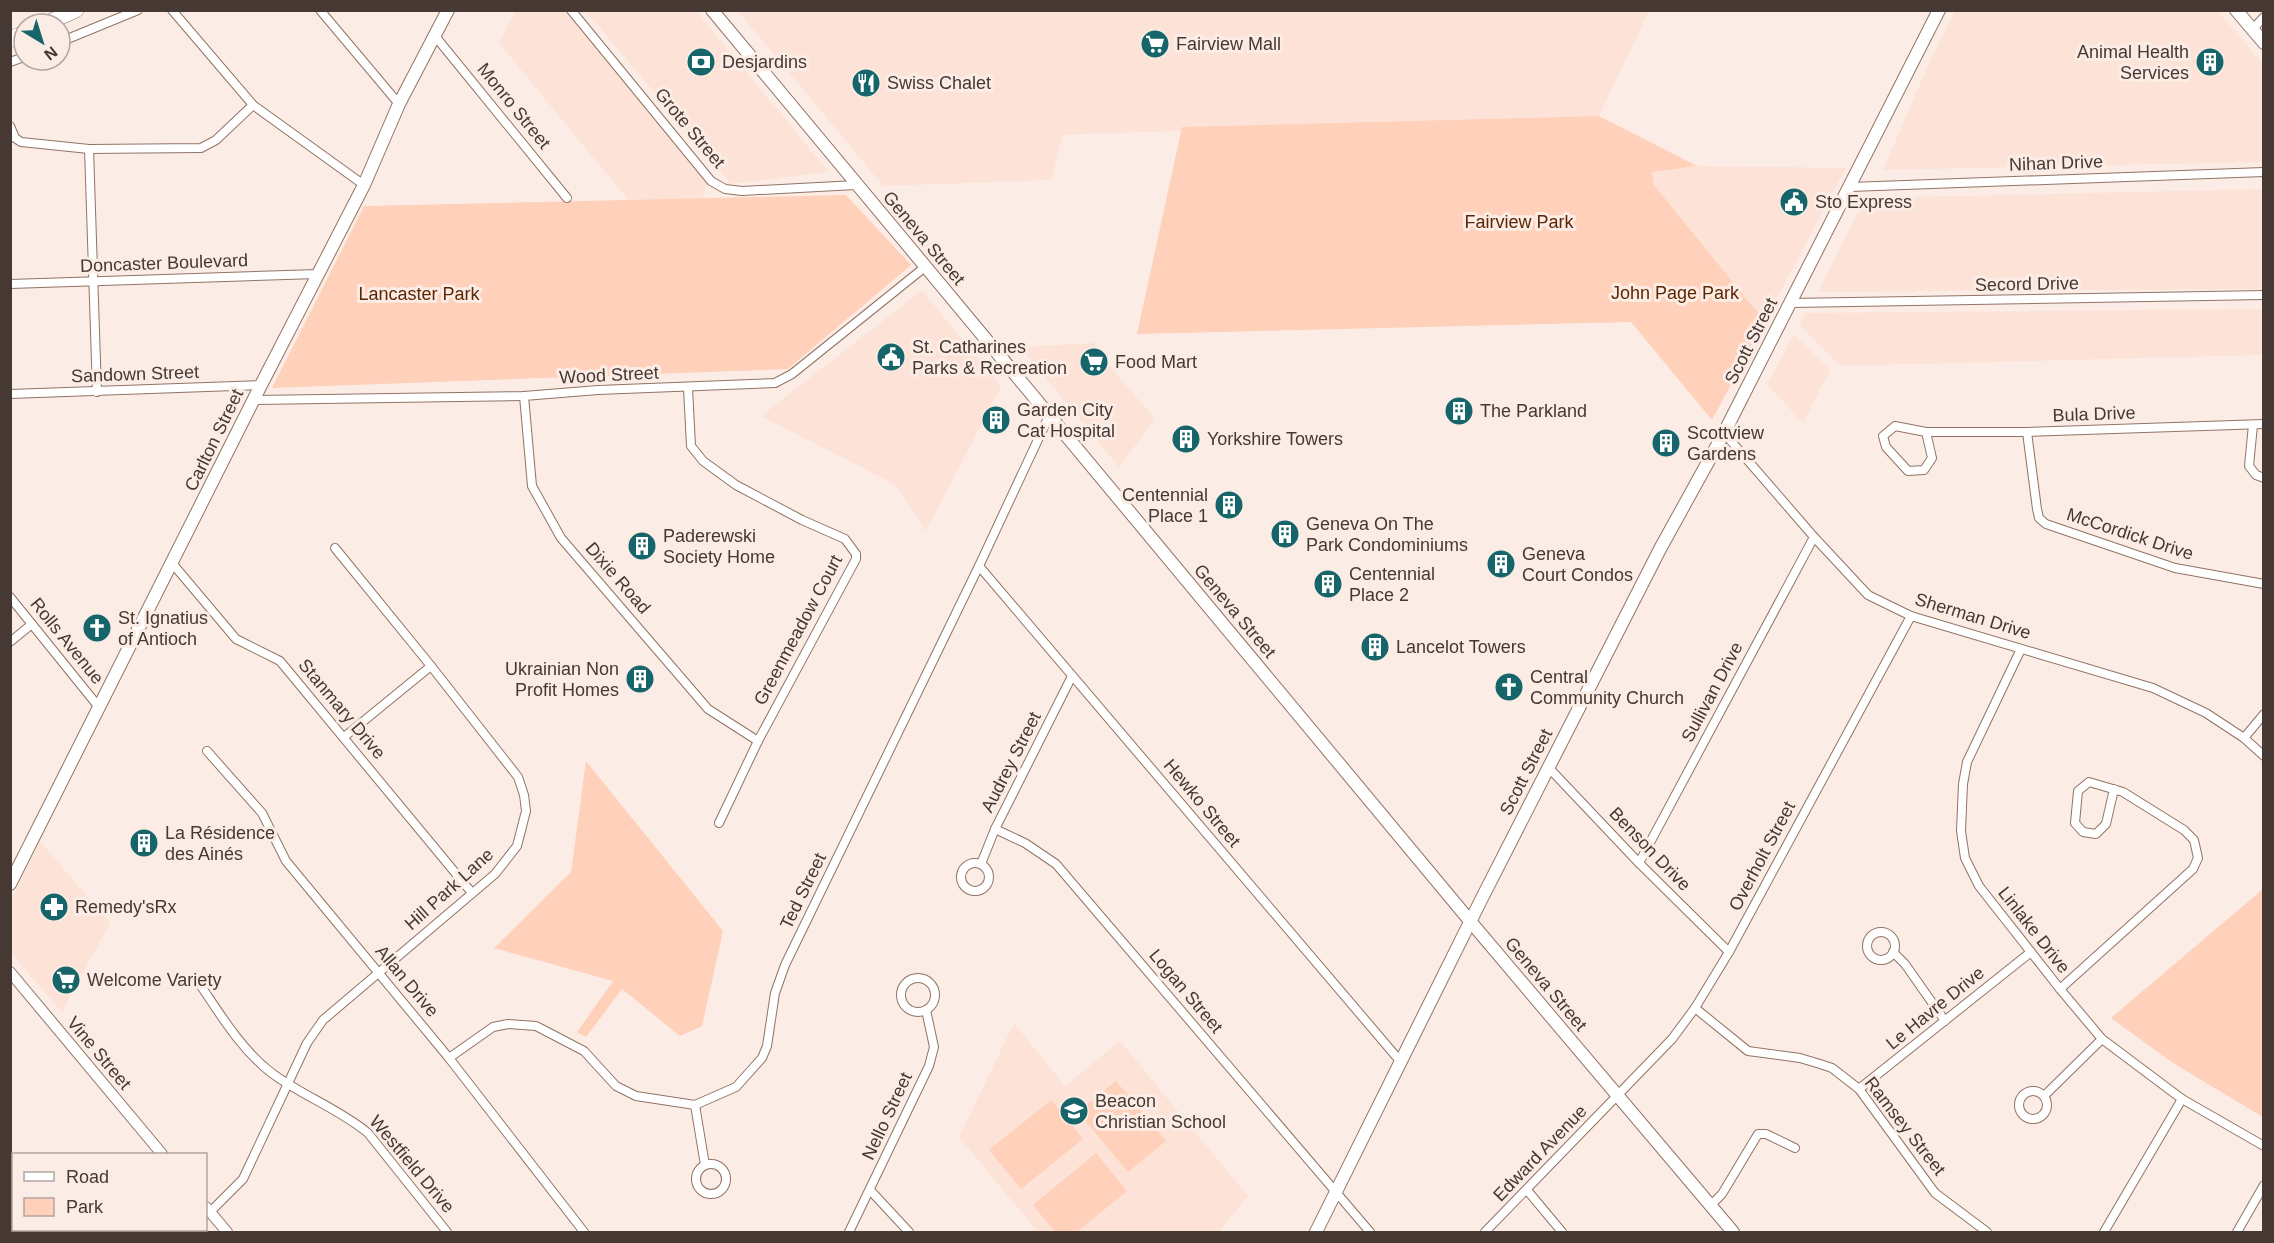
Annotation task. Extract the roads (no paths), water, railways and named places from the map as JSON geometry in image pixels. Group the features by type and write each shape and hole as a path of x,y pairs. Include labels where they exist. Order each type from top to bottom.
{"main road":[{"name":"Carlton Street","path":"10,884 98,706 364,185 399,104 448,10"},
{"name":"Geneva Street","path":"712,10 1470,921 1733,1233"},
{"name":"Scott Street","path":"1316,1233 1470,921 1660,549 1724,433 1939,10"},
{"path":"2236,10 2264,43"}],"street":[{"path":"72,37 138,10"},
{"path":"172,10 254,105 364,185"},
{"path":"320,10 399,104"},
{"name":"Grote Street","path":"572,10 711,181 725,189 742,192 856,185"},
{"path":"2252,30 2264,16"},
{"name":"Monro Street","path":"435,36 567,198"},
{"path":"10,126 15,138 21,142 89,149 201,148 216,140 254,105"},
{"path":"89,149 96,392"},
{"name":"Nihan Drive","path":"1850,187 2264,172"},
{"name":"Wood Street","path":"255,400 524,396 598,390 775,383 792,374 925,267"},
{"name":"Doncaster Boulevard","path":"10,284 318,274"},
{"name":"Secord Drive","path":"1790,303 2264,295"},
{"name":"Sandown Street","path":"10,394 261,385"},
{"name":"Greenmeadow Court","path":"688,388 691,446 703,461 736,485 802,520 845,539 856,554 856,559 758,741 719,823"},
{"name":"Dixie Road","path":"524,396 532,486 561,538 708,709 758,741"},
{"name":"Ted Street","path":"695,1105 736,1087 762,1058 767,1046 775,993 785,964 980,566 1049,416"},
{"name":"Bula Drive","path":"1926,432 1932,458 1924,470 1908,471 1886,447 1883,436 1895,426 1926,432 2027,432 2264,424"},
{"path":"2253,425 2249,466 2256,475 2264,478"},
{"name":"McCordick Drive","path":"2027,432 2037,509 2039,518 2046,524 2175,568 2264,584"},
{"name":"Sherman Drive","path":"1724,433 1814,537 1868,595 1911,616 2153,688 2206,713 2244,738 2264,756"},
{"name":"Sullivan Drive","path":"1639,863 1814,537"},
{"name":"Hill Park Lane","path":"208,1209 243,1179 307,1043 323,1020 495,874 517,846 526,811 518,777 335,548"},
{"name":"Stanmary Drive","path":"172,563 236,639 280,661 472,893"},
{"name":"Hewko Street","path":"980,566 1400,1061"},
{"name":"Rolls Avenue","path":"10,597 98,706"},
{"name":"Overholt Street","path":"1618,1096 1672,1039 1695,1008 1729,952 1911,616"},
{"path":"10,642 32,624"},
{"name":"Linlake Drive","path":"2021,649 1967,762 1963,784 1961,831 1965,858 1979,886 2102,1039 2182,1099 2264,1146"},
{"path":"345,737 431,666"},
{"name":"Audrey Street","path":"981,864 995,829 1072,676"},
{"path":"2244,738 2264,714"},
{"name":"Allan Drive","path":"207,751 262,813 286,861 449,1058 584,1233"},
{"name":"Benson Drive","path":"1549,768 1639,863 1729,952"},
{"path":"2060,989 2193,869 2198,858 2194,840 2184,830 2123,792 2114,789 2089,782 2078,791 2075,823 2083,832 2096,834 2106,824 2114,789"},
{"name":"Logan Street","path":"995,829 1025,843 1056,864 1370,1233"},
{"path":"1893,952 1905,964 1945,1021"},
{"name":"Le Havre Drive","path":"1859,1089 2031,952"},
{"name":"Vine Street","path":"10,972 160,1153"},
{"path":"922,978 932,985 934,1001 926,1010 915,1012 903,1003 901,992 910,980 922,978"},
{"name":"Westfield Drive","path":"199,983 225,1021 259,1062 288,1083 355,1122 368,1133 447,1233"},
{"name":"Ramsey Street","path":"1695,1008 1748,1051 1800,1058 1832,1068 1859,1089 1935,1193 1988,1233"},
{"name":"Nello Street","path":"849,1233 929,1066 934,1047 926,1010"},
{"path":"449,1058 493,1027 508,1024 536,1026 584,1051 616,1086 636,1096 695,1105 705,1165"},
{"path":"2044,1096 2102,1039"},
{"name":"Edward Avenue","path":"1485,1233 1618,1096"},
{"path":"2103,1233 2182,1099"},
{"path":"1710,1206 1722,1194 1758,1134 1766,1134 1795,1148"},
{"path":"2237,1233 2264,1185"},
{"path":"870,1190 909,1233"},
{"path":"1527,1190 1563,1233"},
{"path":"208,1209 227,1233"}],"place":[{"name":"Fairview Mall","path":"1155,44"},
{"name":"Desjardins","path":"701,62"},
{"name":"Animal Health Services","path":"2210,62"},
{"name":"Swiss Chalet","path":"866,83"},
{"name":"Sto Express","path":"1794,202"},
{"name":"St. Catharines Parks & Recreation","path":"891,357"},
{"name":"Food Mart","path":"1094,362"},
{"name":"The Parkland","path":"1459,411"},
{"name":"Garden City Cat Hospital","path":"996,420"},
{"name":"Yorkshire Towers","path":"1186,439"},
{"name":"Scottview Gardens","path":"1666,443"},
{"name":"Centennial Place 1","path":"1229,505"},
{"name":"Geneva On The Park Condominiums","path":"1285,534"},
{"name":"Paderewski Society Home","path":"642,546"},
{"name":"Geneva Court Condos","path":"1501,564"},
{"name":"Centennial Place 2","path":"1328,584"},
{"name":"St. Ignatius of Antioch","path":"97,628"},
{"name":"Lancelot Towers","path":"1375,647"},
{"name":"Ukrainian Non Profit Homes","path":"640,679"},
{"name":"Central Community Church","path":"1509,687"},
{"name":"La Résidence des Ainés","path":"144,843"},
{"name":"Remedy'sRx","path":"54,907"},
{"name":"Welcome Variety","path":"66,980"},
{"name":"Beacon Christian School","path":"1074,1111"}],"park label":[{"name":"Fairview Park","path":"1519,222"},
{"name":"John Page Park","path":"1675,293"},
{"name":"Lancaster Park","path":"419,294"}]}
